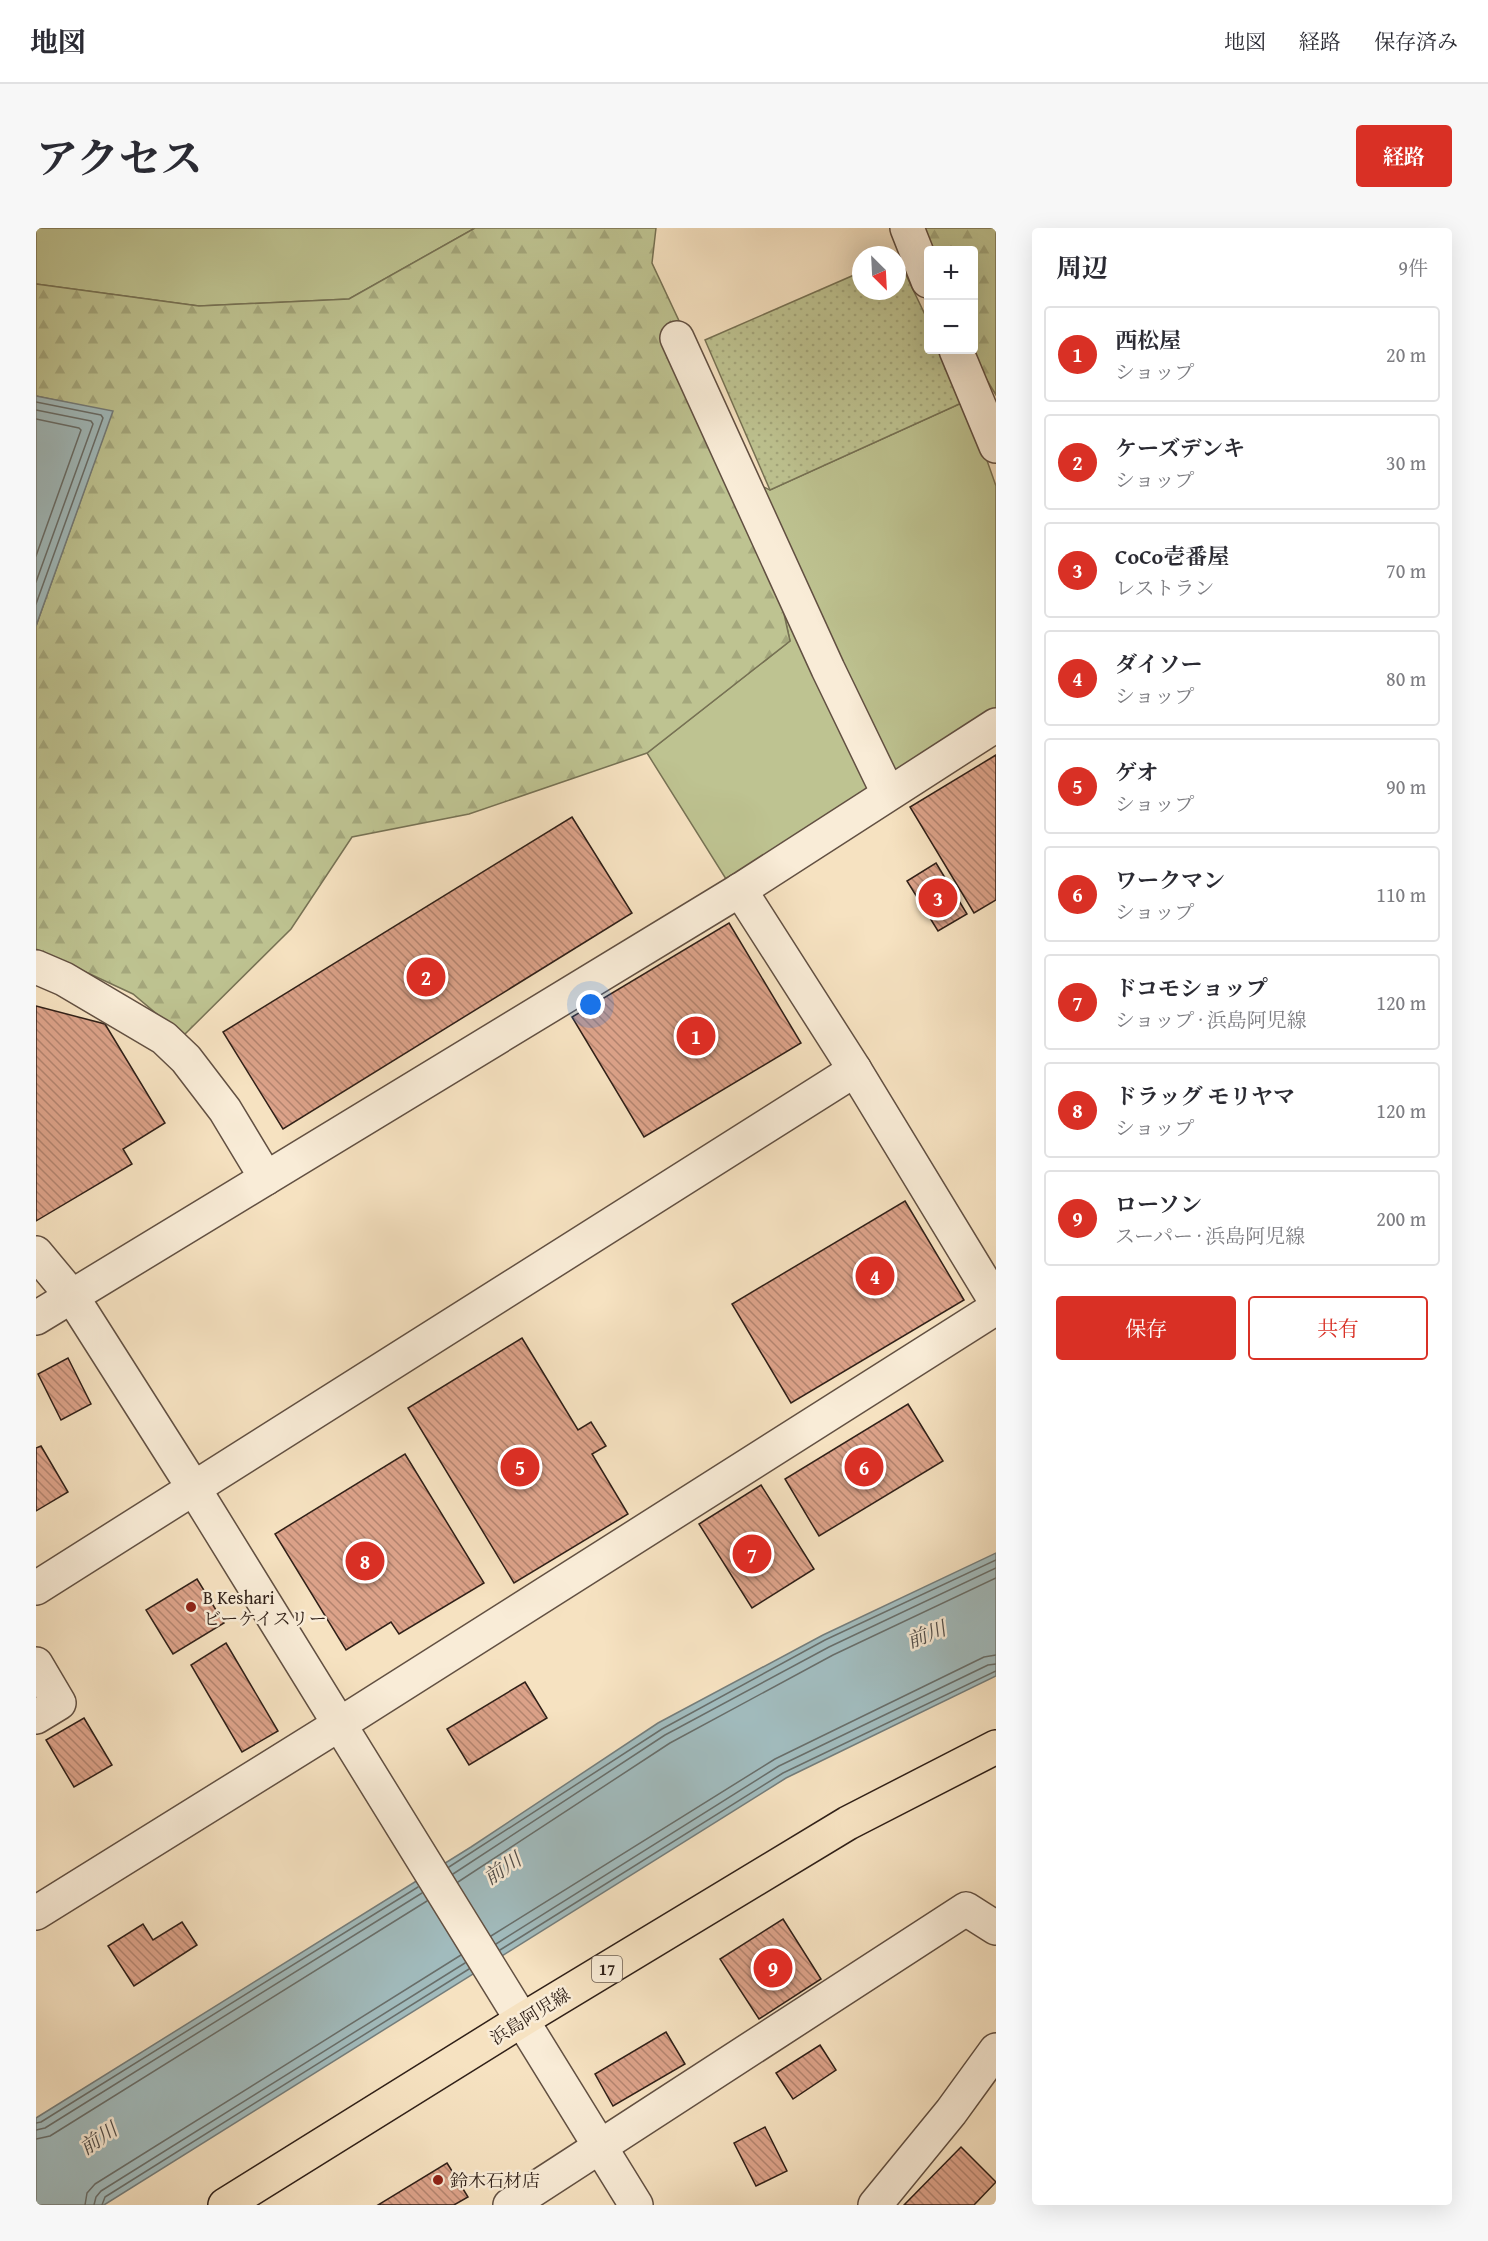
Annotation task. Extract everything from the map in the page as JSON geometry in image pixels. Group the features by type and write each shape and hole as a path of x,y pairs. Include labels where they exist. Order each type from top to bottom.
{"main road":[{"name":"浜島阿児線","path":"225,2205 522,2020 848,1823 996,1747"}],"street":[{"path":"907,228 924,271"},
{"path":"677,338 828,669 888,794"},
{"path":"958,354 996,446"},
{"path":"36,1318 740,890 996,725"},
{"path":"740,890 855,1070 996,1302"},
{"path":"36,967 64,979 164,1038 186,1059 225,1110 266,1178"},
{"path":"36,1588 855,1070"},
{"path":"36,1252 71,1295 193,1487 636,2205"},
{"path":"36,1912 339,1725 996,1308"},
{"path":"36,1664 59,1703 36,1718"},
{"path":"510,2205 966,1909 996,1928"},
{"path":"875,2205 951,2112 996,2050"}],"green space":[{"path":"36,228 475,228 349,299 199,306 36,284"},
{"path":"475,228 656,228 652,263 755,483 790,641 647,753 469,814 352,837 291,929 183,1036 133,994 36,949 36,626 112,412 36,396 36,284 199,306 349,299"},
{"path":"924,228 996,228 996,395 971,354 978,354 978,246 931,246"},
{"path":"906,275 924,313 924,354 944,354 966,401 770,490 705,340 852,276 852,300 906,300"},
{"path":"966,401 996,486 996,717 726,879 647,753 790,641 755,483 770,490"}],"water":[{"path":"36,396 113,411 36,626"},
{"name":"前川","path":"996,1553 996,1676 786,1778 104,2205 36,2205 36,2118 471,1847 658,1723 823,1635"}],"building":[{"path":"996,755 996,900 974,913 910,807"},
{"path":"572,817 632,913 283,1129 223,1032"},
{"path":"936,863 967,914 938,931 907,881"},
{"path":"729,923 801,1043 644,1137 572,1017"},
{"path":"36,1006 105,1024 165,1123 123,1149 132,1164 36,1221"},
{"path":"905,1201 964,1300 791,1403 732,1304"},
{"path":"522,1338 578,1430 591,1422 606,1446 592,1454 628,1514 514,1583 408,1408"},
{"path":"68,1358 91,1404 61,1420 38,1374"},
{"path":"908,1404 943,1461 819,1536 785,1479"},
{"path":"41,1446 68,1492 36,1511 36,1448"},
{"path":"405,1454 484,1583 399,1634 391,1622 346,1650 275,1534"},
{"path":"761,1485 814,1569 752,1608 699,1524"},
{"path":"197,1579 224,1623 173,1654 146,1610"},
{"path":"226,1643 278,1731 242,1752 191,1665"},
{"path":"525,1682 547,1718 469,1765 447,1729"},
{"path":"84,1718 112,1765 74,1787 46,1740"},
{"path":"783,1919 821,1979 759,2019 720,1959"},
{"path":"182,1922 197,1945 134,1986 108,1946 143,1924 153,1940"},
{"path":"666,2032 685,2064 613,2106 595,2074"},
{"path":"820,2045 836,2070 793,2099 776,2073"},
{"path":"765,2127 787,2171 756,2186 734,2143"},
{"path":"961,2147 996,2182 974,2205 904,2205"},
{"name":"鈴木石材店","path":"447,2163 468,2197 454,2205 378,2205"}],"place":[{"name":"CoCo壱番屋","path":"938,898"},
{"name":"ケーズデンキ","path":"426,977"},
{"name":"西松屋","path":"696,1036"},
{"name":"ダイソー","path":"875,1276"},
{"name":"ゲオ","path":"520,1467"},
{"name":"ワークマン","path":"864,1467"},
{"name":"ドコモショップ","path":"752,1554"},
{"name":"ドラッグ モリヤマ","path":"365,1561"},
{"name":"B Keshari ビーケイスリー","path":"191,1607"},
{"name":"ローソン","path":"773,1968"},
{"name":"鈴木石材店","path":"438,2180"}]}
